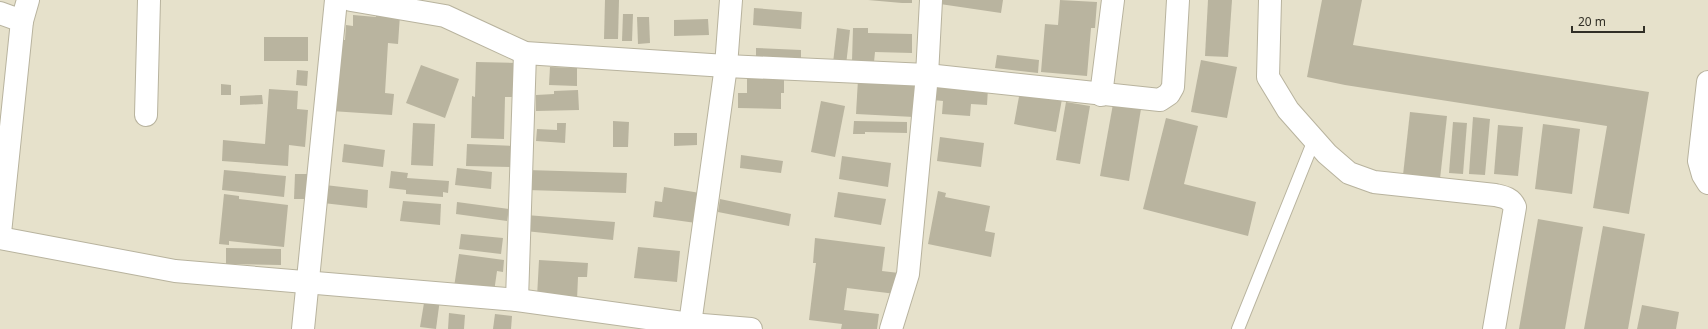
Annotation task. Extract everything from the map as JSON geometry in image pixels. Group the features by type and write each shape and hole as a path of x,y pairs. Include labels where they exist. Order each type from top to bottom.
{"street":[{"path":"0,233 2,186 22,21 28,0"},
{"path":"146,115 149,0"},
{"path":"303,329 336,0"},
{"path":"677,325 726,66 731,0"},
{"path":"891,329 908,274 927,75 931,0"},
{"path":"1101,95 1113,0"},
{"path":"360,1 445,16 525,53 726,66 927,75 1101,95 1160,100 1169,94 1173,87 1178,0"},
{"path":"1270,0 1268,77 1288,110 1327,154 1349,173 1374,182 1495,195 1509,199 1513,202 1515,207 1494,329"},
{"path":"0,13 22,21"},
{"path":"516,300 525,53"},
{"path":"1708,82 1699,161 1703,175 1708,183"},
{"path":"0,238 175,271 516,300 677,325 751,329"}],"lane":[{"path":"1238,329 1314,140"}],"building":[{"path":"605,0 619,0 618,39 604,39"},
{"path":"868,0 912,0 912,3 902,3"},
{"path":"940,0 1003,0 1001,13 940,4"},
{"path":"1060,0 1097,2 1095,28 1091,28 1087,76 1041,72 1045,24 1058,25"},
{"path":"1208,0 1232,0 1228,57 1205,56"},
{"path":"1322,0 1362,0 1353,45 1649,92 1629,214 1593,208 1607,126 1345,85 1307,77"},
{"path":"754,8 802,12 801,29 753,25"},
{"path":"376,14 400,15 398,44 388,43 385,93 394,94 392,115 331,111 340,40 345,40 346,25 353,26 353,15 376,17"},
{"path":"623,14 633,14 632,41 622,41"},
{"path":"637,17 649,17 650,43 638,44"},
{"path":"708,19 709,35 674,36 674,20"},
{"path":"837,28 850,30 846,65 833,63"},
{"path":"853,28 868,28 868,33 912,34 912,53 875,52 874,62 852,61"},
{"path":"264,37 308,37 308,61 264,61"},
{"path":"756,48 801,50 801,62 756,61"},
{"path":"997,55 1039,60 1038,73 995,68"},
{"path":"1201,60 1237,67 1227,118 1191,112"},
{"path":"476,62 516,63 515,97 505,97 504,139 471,138 472,96 475,97"},
{"path":"421,65 459,79 445,118 406,103"},
{"path":"550,67 577,68 577,86 549,85"},
{"path":"297,70 308,71 307,86 296,85"},
{"path":"747,76 784,77 784,93 781,93 781,109 738,108 738,93 747,93"},
{"path":"858,79 916,81 914,117 856,114"},
{"path":"221,84 231,85 231,95 221,95"},
{"path":"934,84 988,88 987,105 971,104 970,116 942,114 943,101 933,100"},
{"path":"269,89 298,91 297,109 308,110 305,147 289,145 288,166 222,161 223,140 265,144"},
{"path":"578,90 579,110 536,111 536,95 554,94 554,91"},
{"path":"1020,91 1062,99 1056,132 1014,124"},
{"path":"262,95 263,104 240,105 240,96"},
{"path":"821,101 845,106 835,157 811,152"},
{"path":"1066,102 1090,106 1080,164 1056,160"},
{"path":"1113,104 1141,109 1129,181 1100,176"},
{"path":"1410,112 1447,116 1440,179 1403,175"},
{"path":"1473,117 1490,119 1485,175 1469,174"},
{"path":"1166,118 1198,126 1184,184 1256,202 1248,236 1143,209"},
{"path":"613,121 629,122 628,147 613,147"},
{"path":"854,121 907,122 907,133 865,132 865,134 853,134"},
{"path":"1453,122 1467,123 1463,174 1449,173"},
{"path":"413,123 435,124 433,166 411,165"},
{"path":"557,123 566,123 565,143 536,141 537,129 557,130"},
{"path":"1543,124 1580,129 1572,194 1535,189"},
{"path":"1498,125 1523,127 1518,176 1494,174"},
{"path":"674,133 697,133 697,145 674,146"},
{"path":"940,137 984,143 981,167 937,161"},
{"path":"344,144 385,150 383,167 342,162"},
{"path":"467,144 513,146 513,167 466,166"},
{"path":"741,155 783,161 781,173 740,168"},
{"path":"842,156 891,163 888,187 839,179"},
{"path":"457,168 492,172 491,189 455,185"},
{"path":"224,170 286,176 284,197 222,190"},
{"path":"527,170 627,173 626,193 527,190"},
{"path":"391,171 408,173 407,178 449,181 448,193 443,192 443,197 406,194 406,190 389,188"},
{"path":"295,174 310,174 309,199 294,199"},
{"path":"325,185 368,190 367,208 323,203"},
{"path":"664,187 700,193 696,223 653,217 655,201 662,202"},
{"path":"938,191 946,193 945,197 990,206 985,231 995,233 991,257 928,244"},
{"path":"838,192 886,199 881,225 834,217"},
{"path":"224,194 239,196 239,199 288,205 284,247 229,241 229,245 219,244"},
{"path":"720,199 791,214 789,226 718,212"},
{"path":"403,201 441,204 440,225 400,221"},
{"path":"457,202 509,209 507,221 456,214"},
{"path":"526,215 615,222 613,240 525,231"},
{"path":"1538,219 1583,227 1565,329 1519,329"},
{"path":"1603,226 1645,234 1628,329 1584,329"},
{"path":"461,234 503,238 501,254 459,249"},
{"path":"815,238 885,247 882,271 899,273 896,294 847,288 844,310 879,314 877,329 841,329 842,324 809,320 816,263 813,263"},
{"path":"638,247 680,251 677,282 634,278"},
{"path":"226,248 281,249 281,265 226,264"},
{"path":"459,254 504,260 503,272 497,271 494,292 454,287"},
{"path":"539,260 588,263 587,277 578,277 577,300 537,297"},
{"path":"425,297 440,299 436,329 420,327"},
{"path":"1642,305 1679,312 1676,329 1637,329"},
{"path":"449,313 465,315 464,329 448,329"},
{"path":"495,314 512,316 511,329 493,329"}]}
